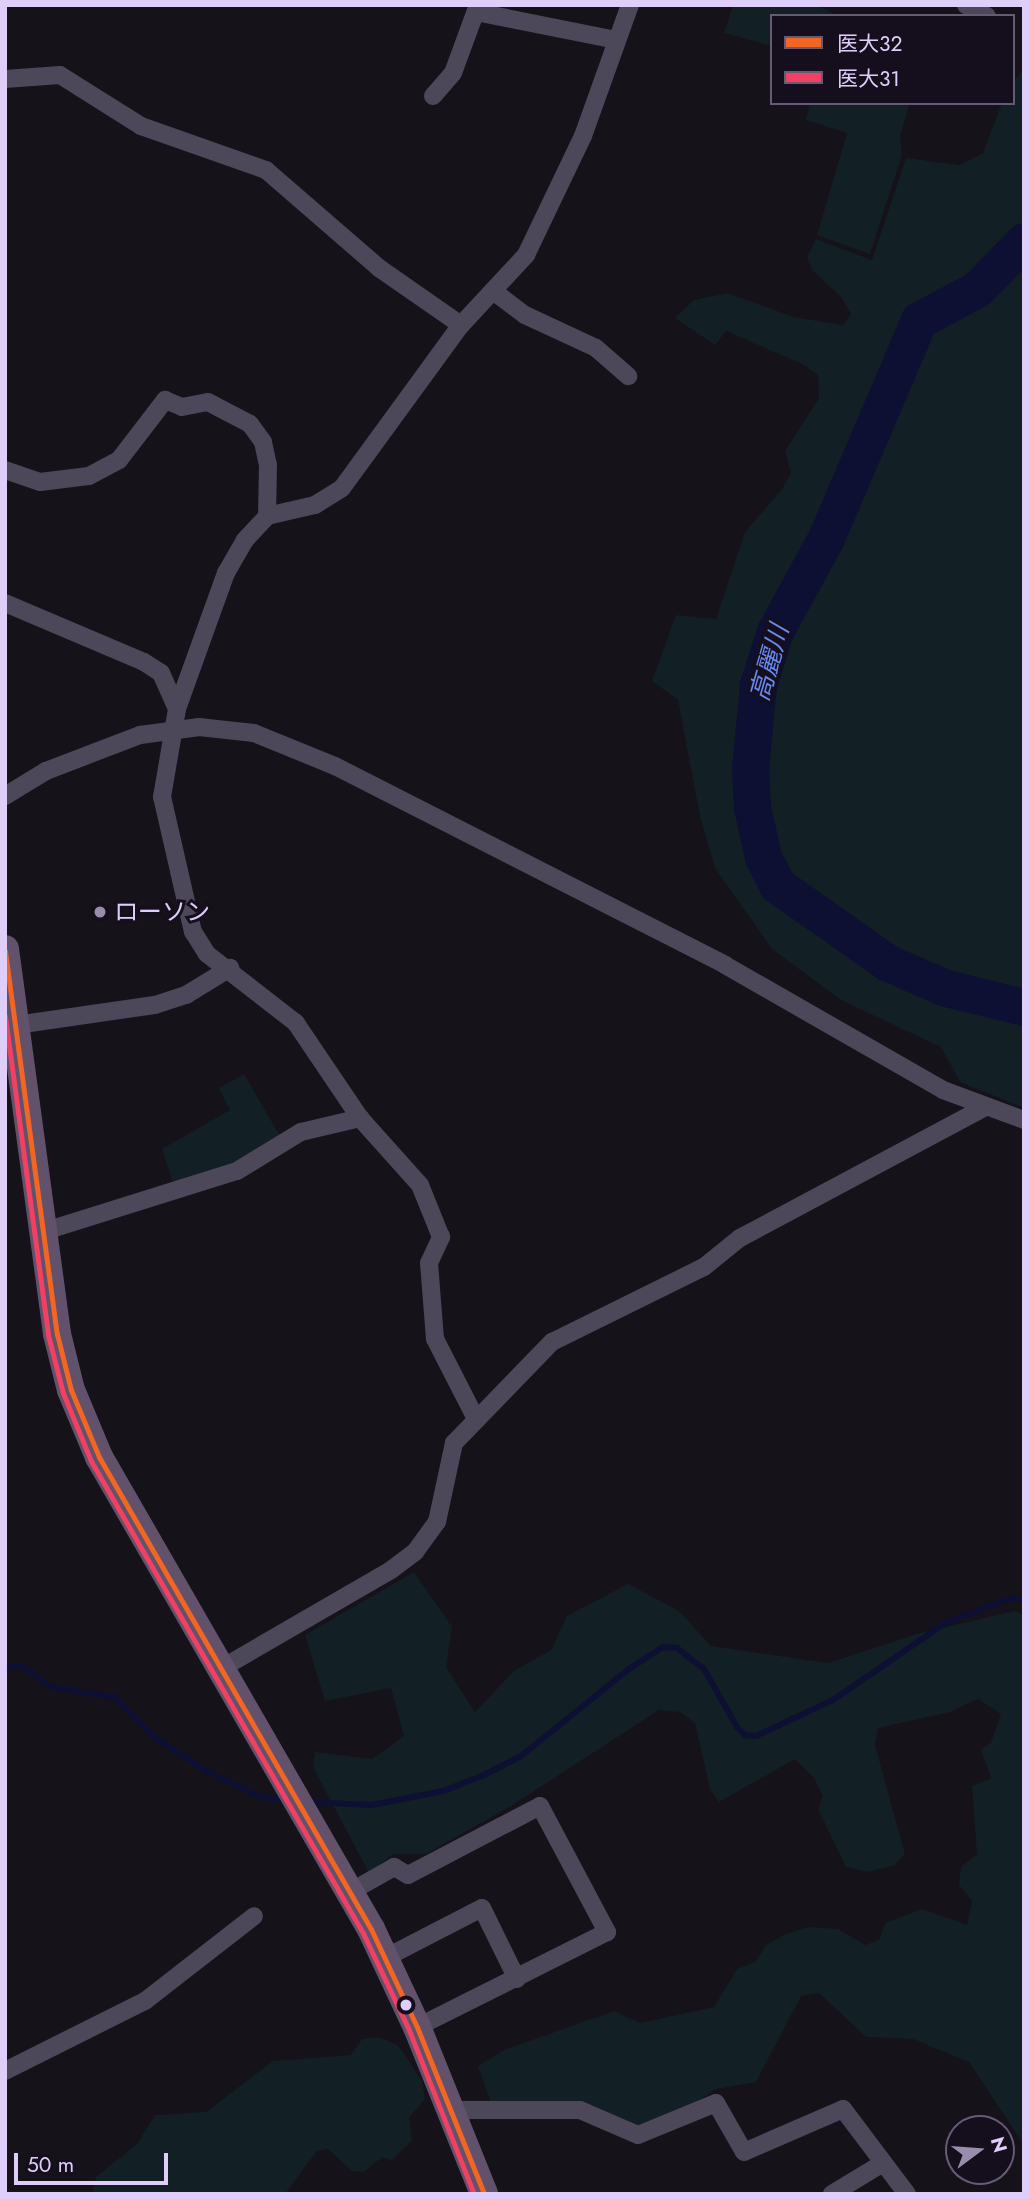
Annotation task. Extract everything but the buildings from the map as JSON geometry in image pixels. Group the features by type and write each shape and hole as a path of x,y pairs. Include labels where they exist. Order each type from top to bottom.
{"main road":[{"path":"5,949 57,1334 83,1422 385,1958 452,2110 484,2194"}],"street":[{"path":"475,1417 435,1339 429,1263 441,1237 410,1169 360,1118 296,1023 230,968 207,954 193,932 162,797 171,729 177,709 226,573 245,540 267,516 315,505 342,488 461,325 526,255 571,164 630,5"},
{"path":"966,5 983,14"},
{"path":"433,96 453,73 477,9 615,40"},
{"path":"5,79 60,75 141,126 267,170 380,268 461,325"},
{"path":"494,290 525,315 596,348 628,376"},
{"path":"5,470 40,482 89,476 119,460 165,400 182,407 208,402 250,424 263,442 268,465 267,516"},
{"path":"5,603 144,662 161,673 172,689 177,709"},
{"path":"5,796 106,746 171,729 254,733 335,766 736,971 943,1090 983,1108 1024,1120"},
{"path":"12,1016 155,1005 186,995 230,968"},
{"path":"222,1668 391,1570 415,1552 437,1522 454,1443 475,1417 552,1342 704,1266 740,1238 983,1108"},
{"path":"43,1232 237,1171 301,1132 360,1118"},
{"path":"350,1892 394,1867 408,1875 540,1805 607,1932 417,2027"},
{"path":"385,1958 482,1908 517,1979"},
{"path":"5,2071 145,2001 254,1916"},
{"path":"452,2110 580,2110 638,2135 716,2103 744,2152 843,2109 906,2194"},
{"path":"832,2194 883,2163"}],"shaded area":[{"path":"733,5 818,5 833,14 770,14 770,45 724,33"},
{"path":"1024,69 1024,1108 960,1082 941,1047 841,1000 772,949 715,868 700,816 678,700 652,681 676,615 716,619 745,532 782,489 791,473 785,451 819,398 818,375 802,364 726,331 715,345 675,318 694,300 728,293 793,317 843,325 851,314 841,297 812,270 807,257 816,239 872,260 906,158 960,165 983,153 1001,105 1015,105 1015,80"},
{"path":"810,105 909,105 900,136 902,155 870,254 817,235 847,133 806,120"},
{"path":"244,1074 280,1136 240,1163 173,1183 162,1149 230,1110 219,1088"},
{"path":"414,1572 452,1627 446,1667 475,1712 514,1671 551,1650 567,1616 628,1584 679,1611 711,1646 828,1663 917,1634 1014,1611 1024,1615 1024,2145 1015,2131 1015,2115 1004,2115 969,2062 913,2039 866,2037 819,1993 801,1996 756,2082 716,2089 674,2117 643,2127 582,2105 491,2103 478,2066 504,2050 614,2011 640,2023 714,2007 737,1969 756,1961 766,1945 786,1934 809,1927 838,1929 865,1945 879,1940 885,1923 922,1909 967,1925 972,1901 959,1885 961,1867 977,1854 972,1786 991,1778 981,1750 991,1743 1001,1714 978,1699 950,1712 878,1728 875,1745 905,1854 895,1865 868,1872 846,1867 818,1809 823,1796 814,1778 795,1759 719,1802 710,1789 695,1723 680,1712 659,1710 511,1806 426,1854 393,1854 369,1873 313,1767 315,1752 372,1759 404,1736 391,1688 325,1701 305,1635"},
{"path":"378,2037 397,2045 405,2055 422,2081 425,2099 409,2118 412,2141 392,2160 382,2157 364,2172 352,2171 328,2149 317,2151 285,2194 92,2194 96,2177 137,2144 155,2115 206,2112 273,2061 351,2055 362,2039"}],"waterway":[{"name":"高麗川","path":"1024,241 977,289 919,320 826,538 775,631 758,685 750,768 752,807 763,857 777,885 888,963 946,988 1024,1007"},
{"path":"307,1802 372,1805 443,1791 484,1775 521,1756 629,1669 663,1647 677,1648 704,1669 737,1727 745,1735 756,1736 833,1700 947,1622 1011,1598 1024,1600"},
{"path":"5,1667 24,1667 51,1687 114,1697 157,1739 208,1772 261,1797 286,1799"}],"transit line":[{"name":"医大32","path":"5,951 57,1334 71,1390 99,1457 371,1929 417,2027 484,2194"},
{"name":"医大31","path":"5,1016 48,1335 63,1393 91,1461 363,1933 409,2030 474,2194"}],"place":[{"name":"ローソン","path":"100,912"}]}
